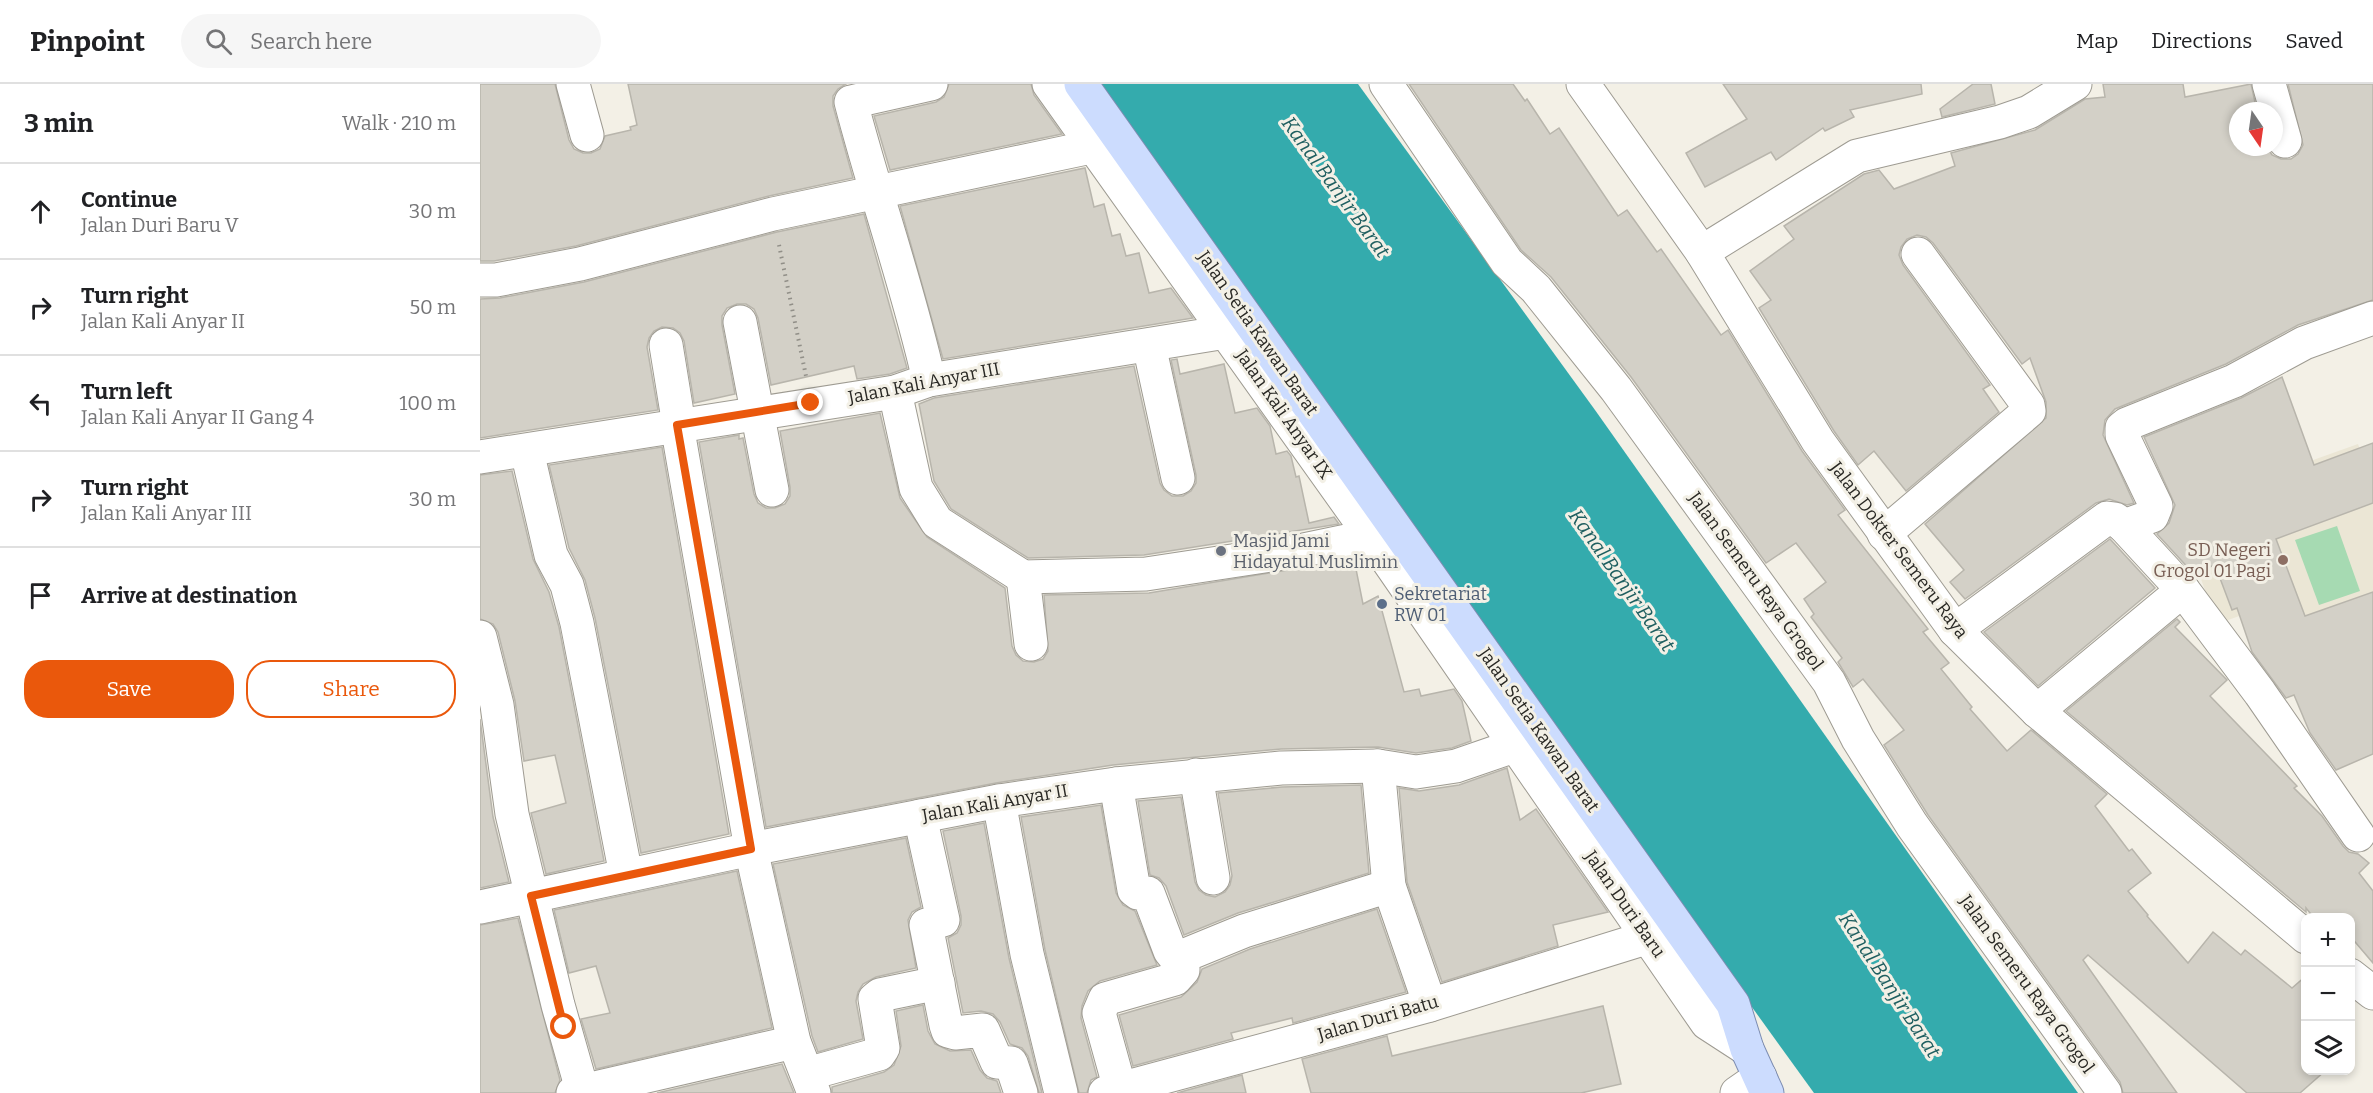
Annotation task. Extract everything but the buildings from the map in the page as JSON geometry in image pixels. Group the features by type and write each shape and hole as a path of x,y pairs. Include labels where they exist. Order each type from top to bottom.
{"main road":[{"name":"Jalan Setia Kawan Barat","path":"1081,84 1733,1004 1753,1078"}],"street":[{"path":"573,84 587,135"},
{"path":"929,380 915,317 874,191 848,93 931,84"},
{"name":"Jalan Kali Anyar IX","path":"1049,84 1091,147 1371,536 1514,746"},
{"name":"Jalan Semeru Raya Grogol","path":"1386,84 1507,262 1536,289 1616,389 1828,682 1858,739 1912,825 2105,1093"},
{"name":"Jalan Dokter Semeru Raya","path":"1583,84 1702,252 1818,441 1955,630 2037,711 2301,933"},
{"path":"1702,252 1857,156 2000,122 2045,93 2075,84"},
{"path":"2269,84 2285,141"},
{"path":"480,280 496,280 580,264 773,214 1091,147"},
{"path":"1884,534 2029,411 2028,405 1918,254"},
{"path":"2124,526 2152,516 2156,506 2122,435 2122,428 2234,381 2304,343 2373,318"},
{"path":"740,322 759,412 772,490"},
{"name":"Jalan Kali Anyar III","path":"480,457 811,403 895,392 929,380 1226,332"},
{"path":"666,345 751,849 794,1042 810,1084 879,1054 883,1048 875,999 880,995 938,983"},
{"path":"1149,345 1178,478"},
{"path":"895,392 916,488 937,522 1023,577 1146,574 1304,550 1371,536"},
{"path":"527,451 551,555 567,585 577,623 626,875"},
{"path":"1955,630 2107,518 2115,519 2182,590 2260,693 2358,835"},
{"path":"1023,577 1031,644"},
{"path":"2037,711 2182,590"},
{"path":"480,637 496,705 512,814 580,1092 794,1042"},
{"name":"Jalan Duri Baru","path":"1514,746 1707,1023 1753,1078"},
{"name":"Jalan Kali Anyar II","path":"480,908 751,849 999,801 1116,784 1281,768 1378,766 1416,772 1456,766 1514,746"},
{"path":"1378,766 1389,886 1430,1005"},
{"path":"1196,775 1213,878"},
{"path":"1116,784 1134,890 1138,893 1148,893 1174,956 1183,956 1244,931 1389,886"},
{"path":"999,801 1027,954 1061,1093"},
{"path":"920,816 944,920 926,925 948,1031 955,1033 983,1030 996,1062 1011,1064 1021,1093"},
{"name":"Jalan Duri Batu","path":"1112,1091 1430,1005 1649,937"},
{"path":"1112,1091 1099,1008 1105,999 1175,979 1183,970 1183,956"},
{"path":"2355,979 2373,993"}],"path":[{"path":"773,214 811,403"}],"shaded area":[{"name":"SD Negeri Grogol 01 Pagi","path":"2358,444 2373,485 2373,666 2256,610 2217,624 2176,509"}],"green space":[{"path":"2337,526 2360,591 2319,605 2295,540"}],"water":[{"name":"Kanal Banjir Barat","path":"1085,84 1358,84 1595,410 2078,1093 1814,1093"}],"place":[{"name":"Masjid Jami Hidayatul Muslimin","path":"1221,551"},
{"name":"SD Negeri Grogol 01 Pagi","path":"2283,560"},
{"name":"Sekretariat RW 01","path":"1382,604"}],"route":[{"path":"564,1027 531,896 751,849 677,425 811,403"}]}
